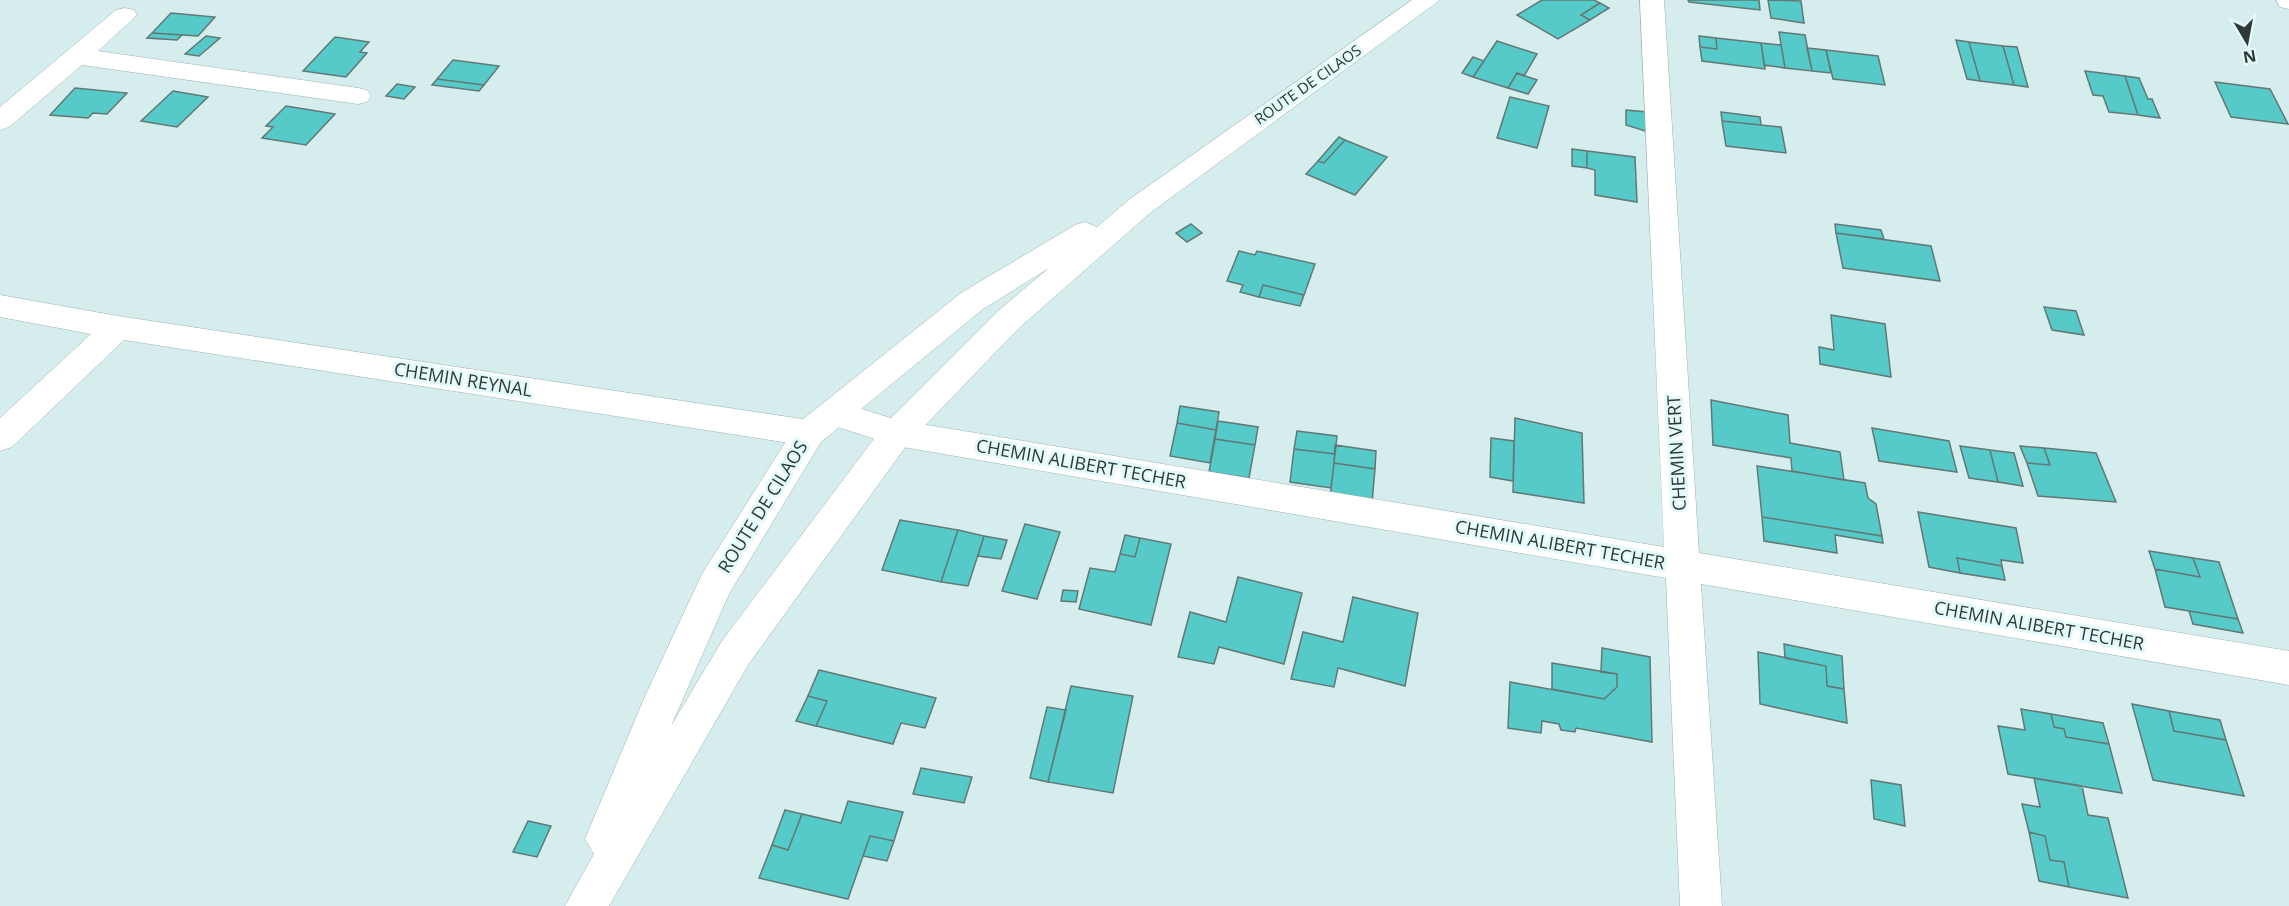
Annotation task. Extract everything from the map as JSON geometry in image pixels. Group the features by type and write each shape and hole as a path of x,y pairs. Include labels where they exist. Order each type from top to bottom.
{"street":[{"name":"ROUTE DE CILAOS","path":"586,906 735,652 897,433 1009,319 1140,206 1187,170 1428,0"},
{"name":"CHEMIN VERT","path":"1652,0 1701,906"},
{"path":"0,121 124,15"},
{"path":"76,56 358,96"},
{"name":"ROUTE DE CILAOS","path":"577,906 665,694 714,585 821,423 972,302 1187,170"},
{"name":"CHEMIN REYNAL","path":"0,306 118,328 821,423"},
{"path":"0,438 118,328"},
{"name":"CHEMIN ALIBERT TECHER","path":"821,423 897,433 2289,668"},
{"path":"665,694 704,703"}],"building":[{"path":"1542,0 1594,0 1600,3 1581,15 1590,20 1558,39 1517,15"},
{"path":"1688,0 1759,0 1760,10 1689,2"},
{"path":"1768,0 1801,1 1804,23 1771,18"},
{"path":"1600,3 1609,8 1590,20 1581,15"},
{"path":"171,13 215,17 198,36 152,33"},
{"path":"1779,32 1805,35 1812,71 1785,68"},
{"path":"152,33 182,35 177,40 147,38"},
{"path":"206,36 220,38 199,56 185,54"},
{"path":"1699,36 1716,38 1717,49 1700,47"},
{"path":"335,37 369,42 360,52 367,53 346,77 303,71"},
{"path":"1716,38 1761,43 1765,69 1702,61 1700,47 1717,49"},
{"path":"1956,40 1969,42 1980,81 1967,79"},
{"path":"1497,41 1537,54 1524,76 1517,73 1508,88 1473,77"},
{"path":"1969,42 2003,46 2014,85 1980,81"},
{"path":"1761,43 1781,45 1785,68 1764,65"},
{"path":"2003,46 2017,47 2028,87 2014,85"},
{"path":"1807,48 1826,50 1831,73 1812,71"},
{"path":"1826,50 1878,56 1885,85 1833,79"},
{"path":"1473,57 1484,61 1473,77 1462,73"},
{"path":"453,60 499,66 484,85 437,79"},
{"path":"2085,71 2125,76 2138,115 2109,112 2103,96 2093,95"},
{"path":"1517,73 1537,80 1528,94 1508,88"},
{"path":"2125,76 2139,78 2160,118 2138,115"},
{"path":"437,79 484,85 479,91 432,85"},
{"path":"2215,82 2270,89 2288,124 2231,117"},
{"path":"397,84 415,87 404,99 386,96"},
{"path":"75,88 127,93 107,114 93,113 88,118 50,115"},
{"path":"173,91 208,97 177,127 141,121"},
{"path":"1510,97 1549,106 1537,148 1497,138"},
{"path":"286,106 335,114 306,145 262,138 273,127 266,126"},
{"path":"1626,110 1658,113 1658,135 1626,125"},
{"path":"1721,112 1760,117 1761,125 1722,121"},
{"path":"1722,121 1781,127 1786,153 1726,146"},
{"path":"1339,137 1345,140 1324,163 1318,161"},
{"path":"1345,140 1387,157 1355,195 1306,174 1318,161 1324,163"},
{"path":"1572,149 1587,151 1587,168 1572,166"},
{"path":"1587,151 1635,157 1637,202 1595,195 1595,170 1587,168"},
{"path":"1191,224 1202,233 1187,242 1176,233"},
{"path":"1835,224 1881,230 1884,239 1836,233"},
{"path":"1836,233 1931,246 1940,281 1843,268"},
{"path":"1239,251 1255,255 1257,251 1315,264 1304,295 1263,285 1259,297 1240,292 1243,285 1227,281"},
{"path":"1263,285 1304,295 1300,306 1259,297"},
{"path":"2044,307 2076,311 2084,335 2052,330"},
{"path":"1831,315 1885,324 1891,377 1820,364 1819,347 1834,350"},
{"path":"1711,400 1788,415 1790,443 1840,452 1844,480 1792,471 1791,458 1713,445"},
{"path":"1180,406 1219,412 1216,430 1177,423"},
{"path":"1515,418 1582,433 1584,503 1513,492"},
{"path":"1218,421 1258,427 1255,445 1215,439"},
{"path":"1177,423 1216,430 1210,463 1170,456"},
{"path":"1872,428 1949,441 1957,472 1879,461"},
{"path":"1297,431 1337,436 1335,454 1294,449"},
{"path":"1491,438 1514,441 1513,481 1490,477"},
{"path":"1215,439 1255,445 1249,478 1209,472"},
{"path":"1335,445 1376,451 1375,469 1334,463"},
{"path":"1960,446 1990,450 1998,482 1969,478"},
{"path":"2020,446 2044,448 2050,465 2027,463"},
{"path":"2044,448 2096,453 2116,502 2038,496 2027,463 2050,465"},
{"path":"1294,449 1335,454 1331,488 1290,482"},
{"path":"1990,450 2014,453 2023,486 1998,482"},
{"path":"1334,463 1375,469 1372,503 1330,497"},
{"path":"1757,466 1865,483 1868,498 1876,504 1882,536 1762,517"},
{"path":"1918,512 2016,528 2023,563 2001,560 2002,566 1957,558 1960,573 1929,567"},
{"path":"1762,517 1882,536 1883,543 1835,535 1837,553 1764,541"},
{"path":"900,520 958,530 941,582 882,570"},
{"path":"1025,524 1060,532 1037,599 1002,591"},
{"path":"958,530 984,536 968,586 941,582"},
{"path":"1125,535 1140,538 1135,557 1120,554"},
{"path":"984,536 1007,540 1001,559 978,556"},
{"path":"1140,538 1171,544 1151,625 1079,609 1090,568 1115,572 1120,554 1135,557"},
{"path":"2149,551 2193,558 2200,577 2155,569"},
{"path":"1957,558 2002,566 2005,580 1960,573"},
{"path":"2193,558 2219,562 2238,619 2165,607 2155,569 2200,577"},
{"path":"1238,577 1302,593 1284,664 1219,647 1214,664 1178,657 1190,612 1226,622"},
{"path":"1063,590 1078,591 1076,602 1061,601"},
{"path":"1353,597 1418,613 1405,686 1338,668 1334,687 1291,679 1303,632 1343,642"},
{"path":"2189,611 2238,619 2243,633 2193,624"},
{"path":"1784,644 1842,656 1844,689 1827,686 1826,666 1785,658"},
{"path":"1602,648 1650,657 1652,742 1576,728 1575,732 1561,730 1559,724 1542,721 1541,733 1508,728 1510,682 1604,699 1617,687 1617,674 1601,672"},
{"path":"1758,652 1826,666 1827,686 1844,689 1847,723 1760,704"},
{"path":"1552,663 1617,674 1617,687 1604,699 1552,689"},
{"path":"819,670 936,698 925,728 901,723 893,744 816,726 827,701 808,696"},
{"path":"1071,686 1133,696 1113,793 1048,782"},
{"path":"808,696 827,701 816,726 796,721"},
{"path":"2132,704 2169,711 2174,731 2226,740 2244,796 2153,780"},
{"path":"1047,707 1066,710 1048,782 1030,778"},
{"path":"2021,709 2051,714 2054,727 2064,729 2066,737 2109,744 2122,793 2008,774 1998,726 2025,730"},
{"path":"2169,711 2220,720 2226,740 2174,731"},
{"path":"2051,714 2103,723 2109,744 2066,737 2064,729 2054,727"},
{"path":"921,768 972,777 964,803 913,794"},
{"path":"2034,778 2082,786 2088,815 2108,818 2128,898 2069,887 2064,862 2050,860 2045,836 2029,832 2022,804 2040,807"},
{"path":"1871,780 1901,785 1905,826 1874,819"},
{"path":"848,801 903,812 894,841 870,836 848,899 759,878 772,845 788,850 802,814 841,823"},
{"path":"785,810 802,814 788,850 772,845"},
{"path":"528,821 551,826 537,857 513,852"},
{"path":"2029,832 2045,836 2050,860 2064,862 2069,887 2039,881"},
{"path":"870,836 894,841 887,861 863,856"}]}
